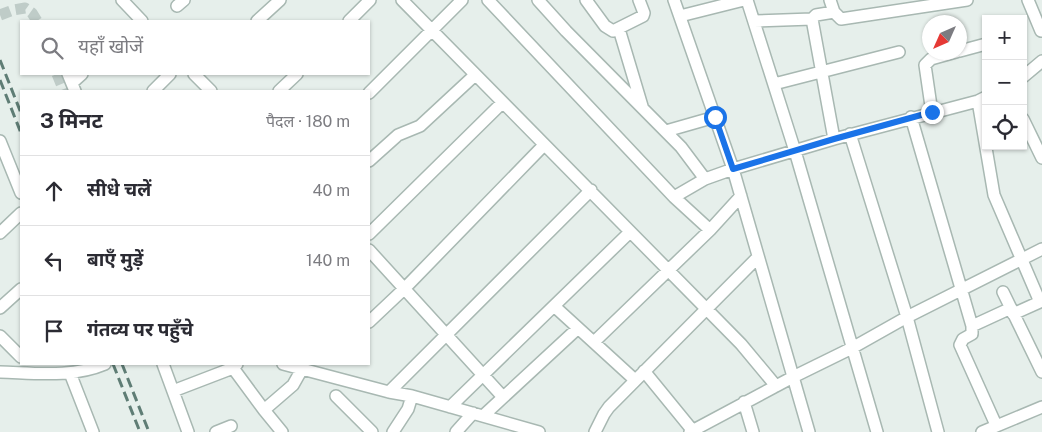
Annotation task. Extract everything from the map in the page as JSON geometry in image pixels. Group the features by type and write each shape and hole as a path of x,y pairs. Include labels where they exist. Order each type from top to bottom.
{"street":[{"path":"122,0 139,20"},
{"path":"258,20 280,0"},
{"path":"349,20 370,0"},
{"path":"402,0 502,103 591,190 747,351 776,386"},
{"path":"370,92 462,0"},
{"path":"488,0 674,197 710,230"},
{"path":"538,0 642,109 666,131 685,152 705,179"},
{"path":"586,0 609,30 613,31 643,16 644,13 639,0"},
{"path":"674,0 733,169 809,432"},
{"path":"680,16 744,0"},
{"path":"747,0 795,151 877,432"},
{"path":"830,0 834,12 841,20 967,0"},
{"path":"1028,0 1041,31"},
{"path":"754,21 812,19 816,15 834,12"},
{"path":"812,19 834,139"},
{"path":"619,29 642,109"},
{"path":"967,50 982,45"},
{"path":"774,84 899,52"},
{"path":"929,60 925,65 932,112"},
{"path":"1027,74 1042,61"},
{"path":"370,160 398,135 424,123 475,74"},
{"path":"71,83 81,75"},
{"path":"154,90 169,75"},
{"path":"195,75 210,90"},
{"path":"280,90 295,75"},
{"path":"674,197 705,179 733,169 850,134 982,99"},
{"path":"370,233 502,103"},
{"path":"972,326 1041,301 1021,260 994,195 983,105"},
{"path":"666,131 715,117"},
{"path":"911,117 972,326 972,334 963,340 960,345 996,425"},
{"path":"1027,127 1042,158"},
{"path":"850,134 907,316 938,432"},
{"path":"370,321 405,288 544,145"},
{"path":"1,150 20,191"},
{"path":"389,392 591,190"},
{"path":"594,342 710,230 741,196"},
{"path":"0,233 20,214"},
{"path":"450,407 630,232"},
{"path":"644,371 691,431 852,348 907,316 1042,248"},
{"path":"370,251 503,397"},
{"path":"595,432 604,414 635,380 758,258"},
{"path":"0,308 20,290"},
{"path":"1003,292 1042,372"},
{"path":"554,306 635,380"},
{"path":"456,432 503,397 577,329"},
{"path":"0,336 20,358"},
{"path":"0,372 23,365"},
{"path":"31,365 70,373 93,369 103,365"},
{"path":"163,365 188,432"},
{"path":"287,365 478,414 516,429 539,432"},
{"path":"174,391 235,366 264,410 282,432"},
{"path":"264,410 294,385 302,369"},
{"path":"70,373 93,432"},
{"path":"336,396 372,432"},
{"path":"393,432 408,409 412,396"},
{"path":"744,402 754,432"},
{"path":"982,432 1041,409"},
{"path":"216,432 230,426"}],"tunnel":[{"path":"0,15 25,8 32,13 36,20"},
{"path":"57,75 64,90"}],"railway":[{"path":"0,60 20,110"},
{"path":"0,80 20,130"},
{"path":"113,365 140,432"},
{"path":"122,365 149,432"}],"route":[{"path":"715,117 733,169 932,112"}]}
